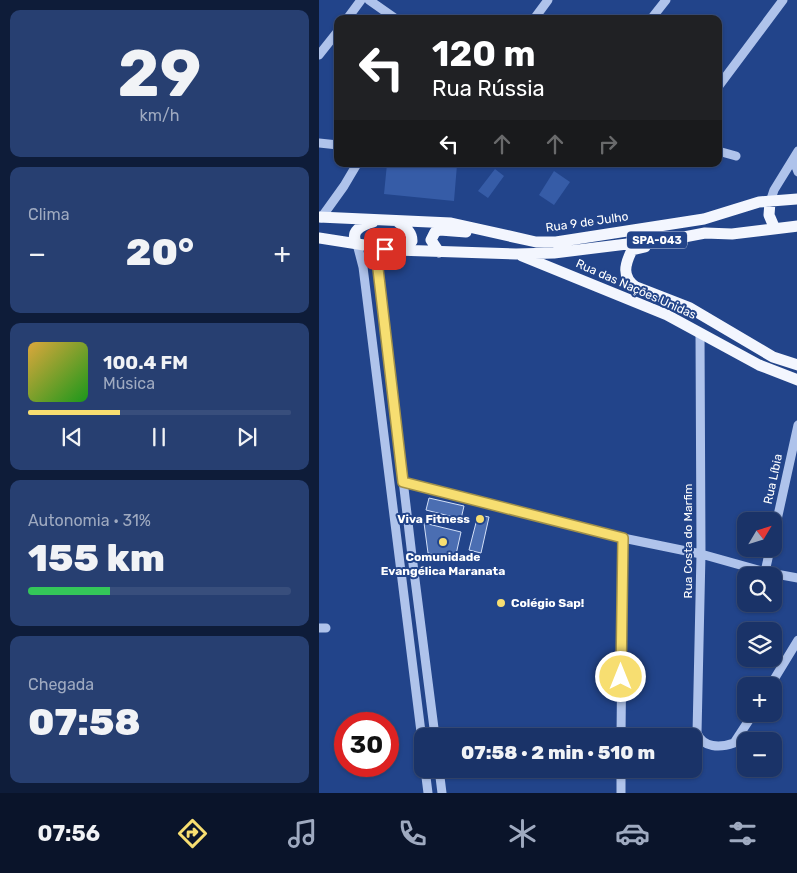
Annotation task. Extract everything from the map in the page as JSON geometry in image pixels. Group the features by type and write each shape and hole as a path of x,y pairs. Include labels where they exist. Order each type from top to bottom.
{"main road":[{"name":"Rua 9 de Julho","path":"320,218 451,223 536,242 556,242 705,219 759,202 797,199"},
{"path":"770,202 769,215 775,229"},
{"path":"357,244 355,240 356,231 361,226 379,220"},
{"path":"391,249 412,241 410,232 397,221"},
{"name":"Rua 9 de Julho","path":"319,238 391,249 516,254 554,253 705,233 732,234 797,226"},
{"path":"439,252 431,240 435,232 440,230 468,232 521,245 536,242"},
{"name":"Rua das Nações Unidas","path":"684,237 633,250 625,267 630,283 636,288 690,308 773,357 797,365"},
{"name":"Rua das Nações Unidas","path":"516,254 667,315 759,364 797,380"}],"street":[{"path":"350,15 361,0"},
{"path":"369,0 390,15"},
{"path":"537,15 548,0"},
{"path":"654,15 666,0"},
{"path":"722,82 783,0"},
{"path":"320,51 334,35"},
{"path":"319,143 334,145"},
{"path":"722,152 736,156"},
{"path":"797,152 795,164 797,172"},
{"path":"770,202 773,190 797,152"},
{"path":"320,218 355,167"},
{"path":"357,244 363,267 421,728"},
{"path":"391,249 379,258 378,269 418,609 434,728"},
{"name":"Rua Costa do Marfim","path":"700,333 701,554 697,732 703,743 707,745 729,745 734,743 748,722"},
{"path":"381,411 385,420 391,466 396,474 402,470"},
{"name":"Rua Líbia","path":"779,512 797,425"},
{"path":"403,482 623,538 701,554 747,567"},
{"path":"394,517 399,529 408,602 410,606 418,609"},
{"path":"621,728 623,538"},
{"path":"782,575 797,578"},
{"path":"775,677 797,640"},
{"path":"410,646 416,654 420,654 424,649"},
{"path":"415,678 418,672 421,671 429,680"},
{"path":"426,778 428,793"},
{"path":"440,778 442,791 453,793"},
{"path":"621,778 621,793"}],"shaded area":[{"path":"387,167 457,167 454,201 384,194"},
{"path":"495,169 504,176 488,198 478,191"},
{"path":"554,171 570,182 554,205 539,195"}],"building":[{"path":"429,498 464,506 461,519 426,510"},
{"path":"478,515 489,517 481,553 469,550"},
{"name":"Comunidade Evangélica Maranata","path":"424,523 461,532 455,559 428,553"}],"place":[{"name":"Viva Fitness","path":"480,519"},
{"name":"Comunidade Evangélica Maranata","path":"443,542"},
{"name":"Colégio Sap!","path":"501,603"}],"route":[{"path":"385,249 379,258 378,269 403,482 623,538 621,677"}]}
